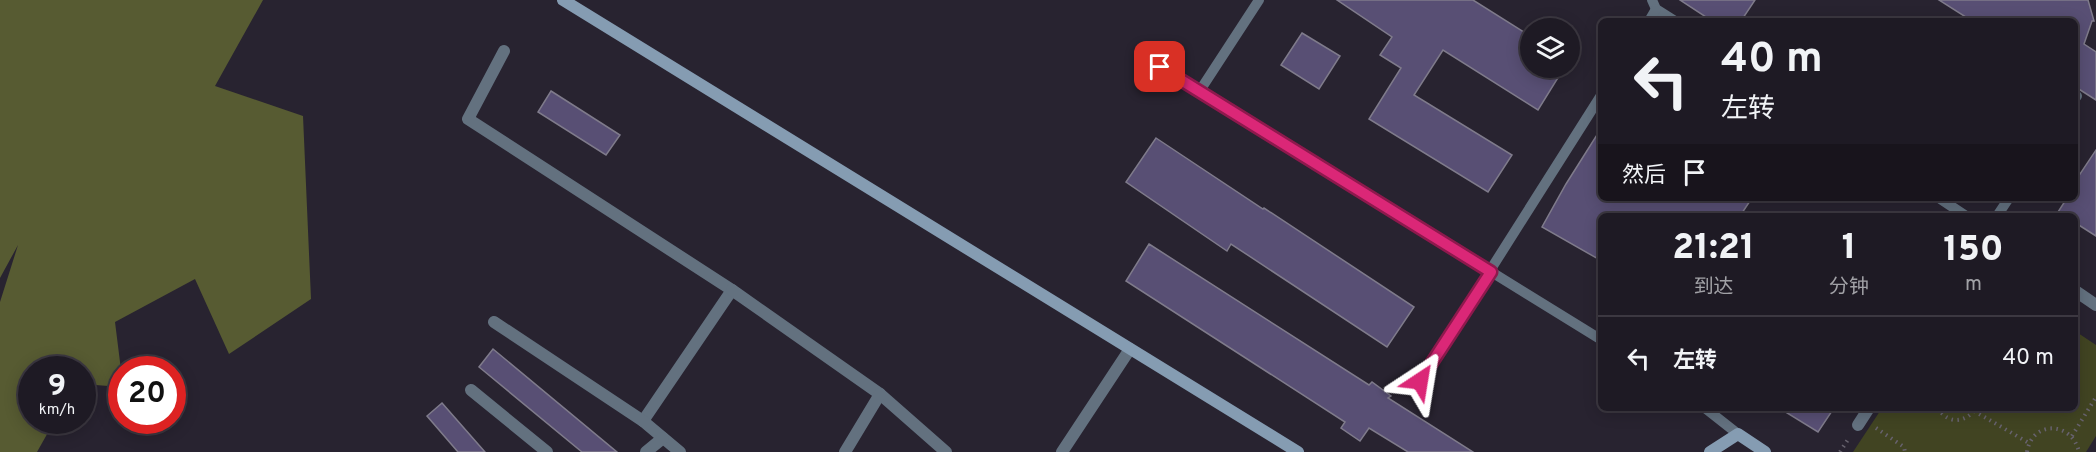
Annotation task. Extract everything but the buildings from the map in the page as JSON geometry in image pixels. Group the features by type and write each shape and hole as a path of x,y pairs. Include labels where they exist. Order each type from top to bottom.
{"street":[{"path":"563,0 1298,452"},
{"path":"504,51 468,119 732,290 880,394 946,452"},
{"path":"643,421 732,290"},
{"path":"2078,293 2096,305"},
{"path":"494,322 643,421 680,452"},
{"path":"1066,451 1130,349"},
{"path":"471,390 547,452"},
{"path":"845,452 880,394"},
{"path":"1710,452 1738,434 1765,452"},
{"path":"646,452 663,438"}],"lane":[{"path":"1199,92 1259,0"},
{"path":"1654,4 1671,18"},
{"path":"1160,67 1598,338"},
{"path":"1420,381 1598,100"},
{"path":"1943,201 1961,213"},
{"path":"1709,411 1738,434"}],"path":[{"path":"2072,436 2096,397"},
{"path":"1940,411 1946,418 1953,420 1966,418 1973,411"},
{"path":"1978,411 2029,443"},
{"path":"1863,417 1904,447 1905,452"},
{"path":"2027,452 2029,443 2039,432 2056,428 2072,436 2079,452"}],"green space":[{"path":"0,0 263,0 215,86 303,116 311,299 229,354 195,279 115,322 119,356 108,356 108,386 96,385 96,356 18,356 18,434 47,434 37,452 0,452 0,302 18,245 0,278"},
{"path":"2078,333 2096,345 2096,436 2086,452 1853,452 1880,411 2078,411"}],"route":[{"path":"1160,67 1491,272 1420,381"}]}
